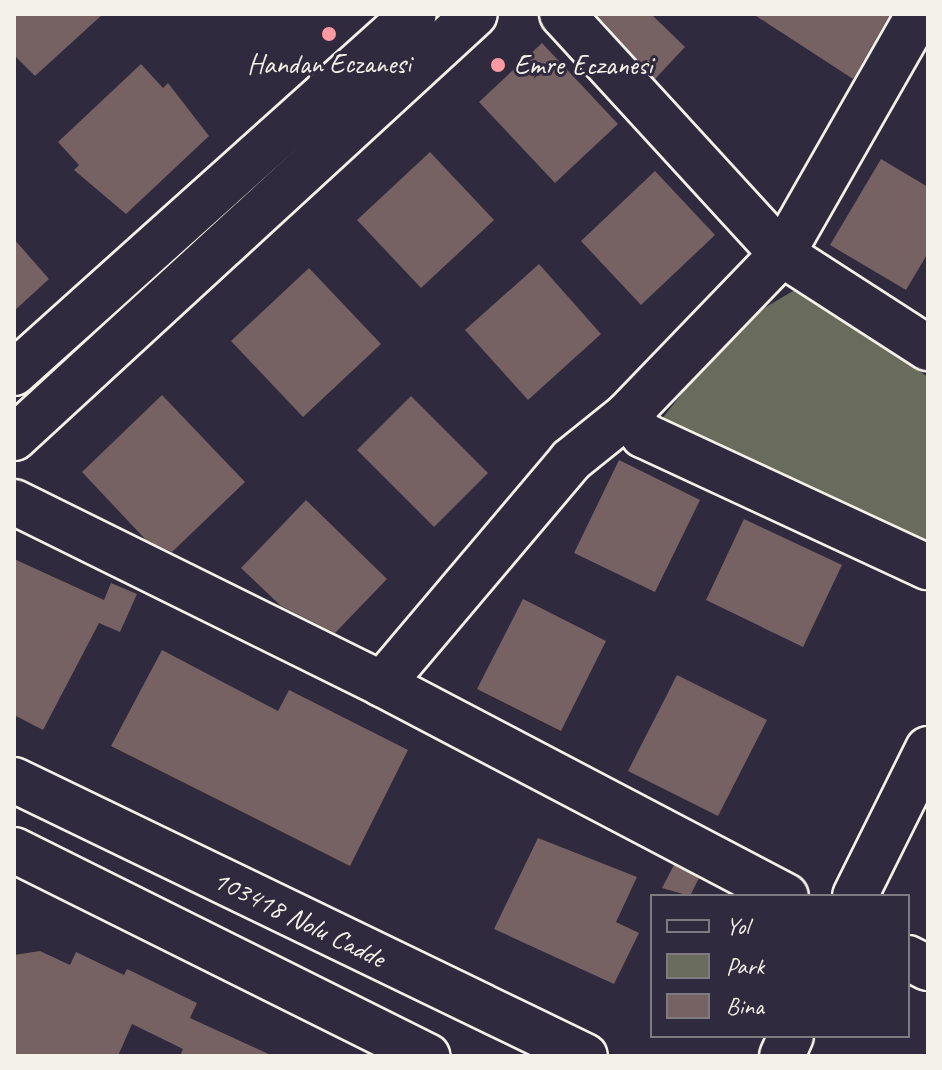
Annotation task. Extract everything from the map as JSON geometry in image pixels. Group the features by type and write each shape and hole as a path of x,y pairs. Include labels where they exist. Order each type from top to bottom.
{"street":[{"path":"14,373 414,14"},
{"path":"14,438 475,14"},
{"path":"562,14 782,254 928,348"},
{"path":"382,684 571,460 627,415 782,254 919,14"},
{"path":"627,415 643,435 928,567"},
{"path":"14,502 382,684 782,894"},
{"path":"856,894 928,749"},
{"name":"103418 Nolu Cadde","path":"14,780 585,1056"},
{"path":"14,850 428,1056"},
{"path":"910,959 928,968"}],"green space":[{"path":"798,288 928,377 928,546 661,420 737,324"}],"building":[{"path":"14,14 103,14 35,76 14,55"},
{"path":"596,14 651,14 685,47 655,79"},
{"path":"753,14 890,14 853,79"},
{"path":"542,43 618,124 555,183 479,102"},
{"path":"141,64 163,88 168,83 209,136 126,214 74,170 79,165 58,142"},
{"path":"430,152 494,220 421,288 357,220"},
{"path":"881,159 928,187 928,253 906,290 830,245"},
{"path":"655,171 715,235 641,305 581,241"},
{"path":"14,239 49,279 14,311"},
{"path":"539,264 601,334 528,400 465,330"},
{"path":"309,268 381,344 303,417 231,341"},
{"path":"162,395 245,482 172,552 146,540 82,472"},
{"path":"411,396 488,473 434,527 357,450"},
{"path":"619,460 700,500 655,592 574,553"},
{"path":"306,500 387,579 335,633 281,606 241,568"},
{"path":"744,519 842,565 803,647 706,600"},
{"path":"14,559 104,600 111,583 137,594 120,632 99,623 43,730 14,715"},
{"path":"523,599 606,641 561,731 477,689"},
{"path":"162,650 278,711 289,690 408,750 350,866 111,746"},
{"path":"677,675 767,720 718,816 628,771"},
{"path":"538,838 637,877 616,922 639,933 614,984 494,929"},
{"path":"674,865 699,878 691,894 662,888"},
{"path":"40,951 70,965 76,952 124,975 127,969 197,1003 190,1018 273,1056 180,1056 183,1049 132,1024 118,1056 14,1056 14,955"}],"place":[{"name":"Handan Eczanesi","path":"329,34"},
{"name":"Emre Eczanesi","path":"498,65"}]}
